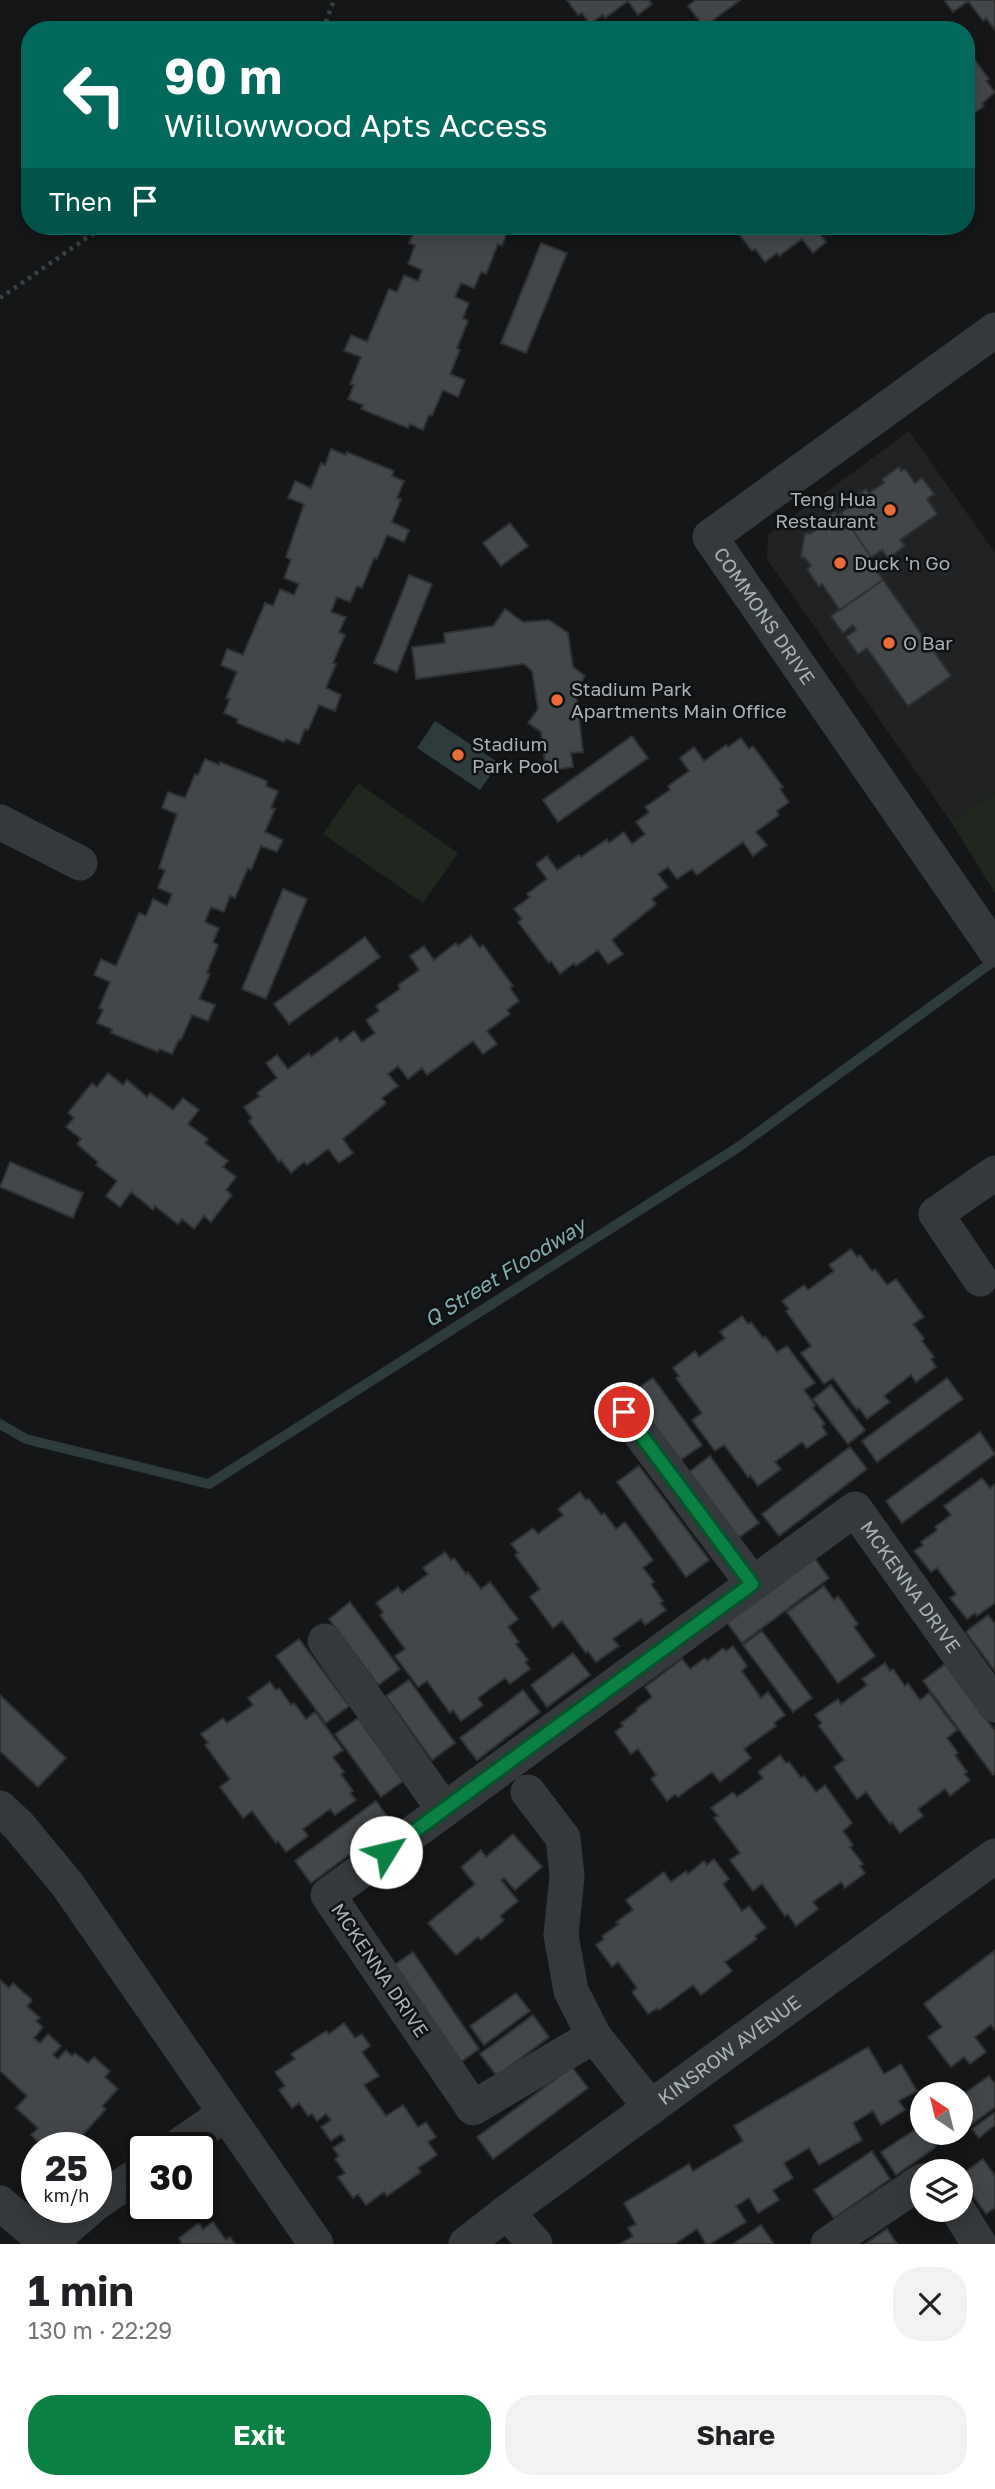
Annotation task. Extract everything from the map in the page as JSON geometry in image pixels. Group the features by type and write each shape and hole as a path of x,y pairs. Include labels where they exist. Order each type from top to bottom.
{"street":[{"name":"COMMONS DRIVE","path":"995,330 710,537 995,950"},
{"path":"0,822 80,863"},
{"path":"980,1279 936,1214 995,1173"},
{"path":"624,1412 752,1584"},
{"name":"MCKENNA DRIVE","path":"594,2036 473,2108 328,1895 855,1509 995,1705"},
{"path":"325,1641 444,1810"},
{"path":"528,1792 563,1838 568,1876 561,1935 571,1991 594,2036 650,2108"},
{"path":"0,1808 19,1826 67,1884 316,2244"},
{"name":"KINSROW AVENUE","path":"466,2244 995,1856"},
{"path":"199,2132 225,2114"},
{"path":"828,2244 910,2189"},
{"path":"0,2203 49,2244 73,2223"},
{"path":"507,2212 536,2244"},
{"path":"965,2222 979,2244"}],"path":[{"path":"326,21 334,0"},
{"path":"0,298 91,235"}],"shaded area":[{"path":"909,431 995,553 995,792 951,822 767,559 768,535"},
{"name":"Stadium Park Pool","path":"435,721 499,763 480,790 417,748"},
{"path":"358,783 458,853 423,903 323,834"},
{"path":"995,792 995,893 951,822"}],"building":[{"path":"567,0 648,0 652,4 638,15 628,1 605,18 603,15 594,21 588,21 582,13 578,15"},
{"path":"696,0 740,0 712,21 699,21 688,6"},
{"path":"946,0 995,0 995,30 986,18 983,21 968,1 953,12"},
{"path":"975,60 995,92 982,104 984,106 975,112"},
{"path":"413,235 506,235 502,246 498,244 486,274 481,272 474,288 461,283 455,297 469,303 463,318 468,321 450,374 465,380 458,397 443,390 423,430 410,424 408,428 361,409 363,405 348,399 354,385 350,384 361,357 344,351 351,335 367,342 389,289 397,292 404,275 418,281 422,270 408,264 415,245 409,243"},
{"path":"740,235 821,235 826,242 813,253 802,239 779,256 777,253 765,262 755,249 752,251"},
{"path":"541,243 567,253 526,353 501,343"},
{"path":"331,449 346,455 347,452 394,471 392,476 404,481 397,498 401,499 392,522 409,530 404,542 387,535 362,588 357,586 350,602 337,597 331,612 346,617 339,632 345,635 326,688 341,695 335,711 319,705 299,744 286,739 284,742 237,723 238,719 224,713 230,699 226,698 237,672 221,665 227,649 243,655 265,603 273,606 280,589 294,595 299,584 284,578 291,560 286,557 304,504 288,498 295,481 311,488 321,463 325,465"},
{"name":"Teng Hua Restaurant","path":"899,467 901,471 905,469 915,483 922,478 934,494 927,499 937,514 900,540 905,546 888,558 882,550 871,557 841,513 851,506 848,502 866,489 869,493 884,483 882,479"},
{"name":"Duck 'n Go","path":"835,512 837,516 841,513 883,580 840,610 822,584 819,587 807,569 811,566 801,557 805,533 810,534 817,529 815,526"},
{"path":"510,523 528,546 501,566 483,543"},
{"path":"409,575 432,584 397,672 374,663"},
{"name":"O Bar","path":"883,580 951,676 908,706 867,648 858,654 846,637 856,630 853,625 843,633 831,616"},
{"name":"Stadium Park Apartments Main Office","path":"505,609 523,622 549,620 568,633 573,667 585,676 576,690 583,752 571,753 573,767 546,771 541,732 528,723 538,709 532,671 524,664 416,679 412,647 445,643 444,633 493,626"},
{"path":"632,736 648,758 558,822 543,800"},
{"path":"741,738 749,749 753,746 783,787 780,789 789,802 777,811 779,815 756,832 767,845 753,856 743,842 697,875 692,869 677,879 668,867 658,874 668,887 652,899 656,904 612,940 623,954 608,964 598,950 560,974 518,922 522,919 514,909 530,897 527,894 547,879 536,864 547,856 557,870 607,839 609,843 624,832 632,844 645,834 636,822 649,812 645,807 670,790 668,786 689,771 680,758 694,747 704,761"},
{"path":"205,759 219,765 220,762 267,781 266,786 278,791 271,808 275,809 265,832 283,840 277,852 261,846 251,870 248,868 235,898 230,896 224,912 211,907 205,922 219,928 213,942 218,945 199,999 215,1005 208,1021 192,1015 172,1054 159,1049 158,1052 111,1033 112,1029 97,1023 103,1010 99,1008 110,982 94,975 101,959 116,966 139,913 146,916 153,899 167,906 172,894 158,888 165,870 159,868 177,814 162,808 168,792 185,798"},
{"path":"283,889 307,899 266,999 242,989"},
{"path":"471,936 480,948 483,945 513,986 510,988 519,1001 507,1010 510,1014 487,1031 497,1044 483,1054 473,1041 427,1075 422,1068 408,1079 398,1066 388,1074 398,1086 382,1098 386,1103 343,1139 353,1153 339,1163 328,1149 307,1165 304,1162 291,1173 281,1160 279,1162 249,1121 252,1118 244,1107 260,1096 257,1093 277,1078 266,1063 277,1055 288,1069 309,1053 311,1057 337,1037 340,1042 354,1031 362,1042 375,1033 366,1020 379,1011 376,1006 400,989 398,985 419,970 410,956 424,946 434,960 456,943 458,946"},
{"path":"365,937 380,957 289,1024 274,1004"},
{"path":"108,1073 123,1085 127,1080 147,1097 150,1093 173,1110 183,1098 199,1110 188,1124 208,1139 205,1143 228,1161 223,1167 236,1177 226,1190 232,1195 211,1222 204,1216 194,1229 182,1219 178,1224 155,1206 153,1210 131,1192 120,1207 106,1196 117,1181 96,1165 98,1162 77,1144 81,1139 66,1127 74,1118 68,1113 92,1083 97,1087"},
{"path":"10,1162 83,1193 73,1218 0,1187"},
{"path":"851,1249 857,1257 860,1255 872,1271 875,1269 887,1285 896,1279 924,1317 913,1324 924,1338 922,1341 934,1357 931,1359 936,1367 916,1382 911,1375 884,1396 890,1402 867,1419 833,1378 824,1384 801,1353 811,1346 782,1301 804,1285 808,1290 834,1271 829,1265"},
{"path":"742,1316 748,1324 751,1322 763,1338 765,1336 777,1352 787,1346 815,1383 804,1390 825,1424 822,1426 827,1434 807,1448 802,1442 775,1462 781,1469 758,1486 724,1445 715,1451 692,1420 702,1413 676,1378 679,1376 673,1368 695,1351 699,1357 725,1338 720,1332"},
{"path":"653,1378 702,1445 679,1461 630,1394"},
{"path":"947,1378 963,1399 877,1462 862,1441"},
{"path":"831,1385 865,1430 848,1444 813,1399"},
{"path":"980,1432 995,1454 902,1523 886,1501"},
{"path":"850,1447 867,1469 779,1536 762,1514"},
{"path":"710,1456 759,1523 737,1539 688,1473"},
{"path":"639,1466 709,1560 686,1577 617,1482"},
{"path":"982,1478 990,1488 995,1484 995,1603 977,1616 975,1613 967,1619 950,1598 956,1594 937,1568 931,1572 914,1551 937,1530 935,1527 951,1515 944,1506"},
{"path":"580,1492 601,1515 604,1513 616,1529 625,1522 653,1560 643,1568 654,1582 651,1584 666,1610 645,1625 641,1619 613,1639 619,1646 596,1662 562,1621 553,1628 530,1597 540,1589 515,1555 518,1553 511,1544 533,1528 538,1534 563,1515 558,1509"},
{"path":"445,1552 451,1560 454,1558 466,1574 468,1572 481,1589 490,1582 518,1619 508,1627 519,1642 516,1644 528,1660 525,1662 530,1669 510,1684 505,1678 478,1698 483,1705 461,1721 453,1710 450,1713 427,1681 418,1687 395,1656 405,1649 380,1615 383,1612 376,1603 398,1587 402,1593 428,1574 423,1568"},
{"path":"813,1556 829,1578 742,1643 726,1621"},
{"path":"824,1586 834,1600 838,1596 858,1624 854,1627 875,1656 838,1683 787,1612"},
{"path":"350,1602 400,1669 378,1685 329,1619"},
{"path":"988,1615 995,1624 995,1671 966,1632"},
{"path":"762,1631 812,1698 793,1712 743,1645"},
{"path":"299,1639 349,1706 326,1723 276,1656"},
{"path":"733,1646 747,1666 742,1671 761,1698 768,1692 785,1715 774,1723 776,1726 744,1749 751,1758 720,1782 712,1772 678,1797 675,1794 667,1801 651,1779 656,1775 638,1749 631,1754 615,1732 623,1726 621,1723 652,1697 645,1687 682,1659 690,1669 705,1658 707,1661 723,1648 726,1651"},
{"path":"573,1653 590,1675 547,1707 531,1685"},
{"path":"885,1663 905,1686 908,1683 920,1700 929,1693 957,1730 947,1738 958,1753 955,1755 970,1780 950,1796 945,1789 918,1809 923,1816 900,1833 866,1792 857,1799 834,1767 844,1760 819,1726 822,1723 815,1715 838,1699 841,1704 867,1685 862,1679"},
{"path":"945,1664 995,1731 993,1775 923,1681"},
{"path":"409,1680 455,1743 432,1760 386,1696"},
{"path":"270,1682 276,1690 279,1688 291,1705 294,1703 306,1719 315,1712 343,1750 333,1757 344,1772 341,1774 356,1800 335,1815 330,1809 303,1829 308,1836 286,1852 252,1811 243,1818 220,1787 230,1779 205,1745 208,1743 201,1734 223,1718 227,1723 253,1705 248,1698"},
{"path":"523,1690 540,1712 477,1760 460,1738"},
{"path":"0,1695 66,1758 38,1787 0,1751"},
{"path":"358,1718 403,1781 381,1797 335,1734"},
{"path":"780,1755 801,1778 804,1776 816,1792 825,1785 852,1823 843,1831 853,1845 850,1847 863,1864 860,1866 865,1873 845,1888 841,1882 813,1902 818,1909 796,1926 788,1914 785,1916 762,1884 753,1891 730,1860 740,1853 714,1818 718,1816 711,1808 733,1792 737,1797 763,1778 758,1772"},
{"path":"376,1801 392,1823 311,1883 295,1861"},
{"path":"513,1834 542,1867 515,1890 504,1878 501,1880 518,1901 500,1916 504,1920 481,1940 478,1937 456,1955 428,1923 475,1884 461,1867 481,1850 486,1857"},
{"path":"714,1859 729,1879 723,1884 742,1911 749,1906 766,1928 755,1936 757,1939 725,1962 732,1971 701,1995 693,1985 659,2010 657,2008 648,2014 632,1992 637,1988 618,1962 612,1967 596,1945 604,1939 602,1936 619,1924 616,1922 633,1910 626,1900 664,1872 671,1882 686,1871 688,1874 704,1861 707,1865"},
{"path":"995,1950 995,2030 991,2025 975,2037 986,2052 970,2064 964,2057 951,2067 928,2037 942,2027 924,2004"},
{"path":"413,1952 479,2049 457,2065 390,1968"},
{"path":"0,1980 9,1988 13,1983 32,2000 27,2006 40,2018 36,2021 43,2027 34,2038 40,2043 48,2034 61,2046 53,2055 58,2059 66,2050 72,2056 75,2053 88,2063 94,2057 110,2071 105,2077 118,2089 102,2106 106,2109 85,2132 34,2132 38,2128 16,2108 27,2096 0,2071"},
{"path":"516,1993 530,2011 484,2045 470,2026"},
{"path":"533,2015 549,2037 497,2076 480,2054"},
{"path":"344,2023 355,2038 362,2034 370,2046 362,2052 379,2076 364,2085 386,2116 403,2105 418,2127 426,2122 436,2137 428,2142 437,2155 418,2168 421,2172 387,2196 384,2192 366,2205 358,2194 353,2198 338,2177 345,2173 335,2159 339,2156 333,2148 345,2140 341,2134 331,2141 321,2127 331,2120 326,2114 317,2121 312,2114 308,2116 299,2103 292,2108 279,2090 285,2086 275,2072 295,2059 291,2054 326,2031 329,2034"},
{"path":"868,2047 884,2074 901,2064 912,2082 910,2095 899,2101 905,2110 881,2125 873,2111 853,2123 862,2140 819,2165 809,2148 784,2163 793,2178 773,2190 779,2200 758,2213 749,2198 736,2206 746,2222 710,2244 706,2244 697,2229 675,2244 620,2244 633,2236 628,2228 636,2224 624,2203 689,2164 693,2171 743,2141 734,2126"},
{"path":"572,2067 588,2088 493,2159 477,2137"},
{"path":"989,2076 995,2084 995,2107 973,2124 973,2087"},
{"path":"995,2112 995,2125 979,2138 973,2128"},
{"path":"910,2133 910,2146 936,2147 919,2159 910,2159 910,2165 896,2175 881,2152"},
{"path":"872,2151 890,2179 834,2218 814,2190"},
{"path":"983,2159 995,2176 995,2207 986,2214 973,2195 973,2166"},
{"path":"199,2223 203,2229 214,2223 226,2240 230,2237 235,2244 182,2244 179,2238"},
{"path":"761,2225 774,2244 733,2244"},
{"path":"887,2229 897,2244 865,2244"}],"waterway":[{"name":"Q Street Floodway","path":"0,1424 26,1439 209,1484 737,1148 995,960"}],"place":[{"name":"Teng Hua Restaurant","path":"890,510"},
{"name":"Duck 'n Go","path":"840,563"},
{"name":"O Bar","path":"889,643"},
{"name":"Stadium Park Apartments Main Office","path":"557,700"},
{"name":"Stadium Park Pool","path":"458,755"}],"route":[{"path":"386,1852 752,1584 624,1412"}]}
